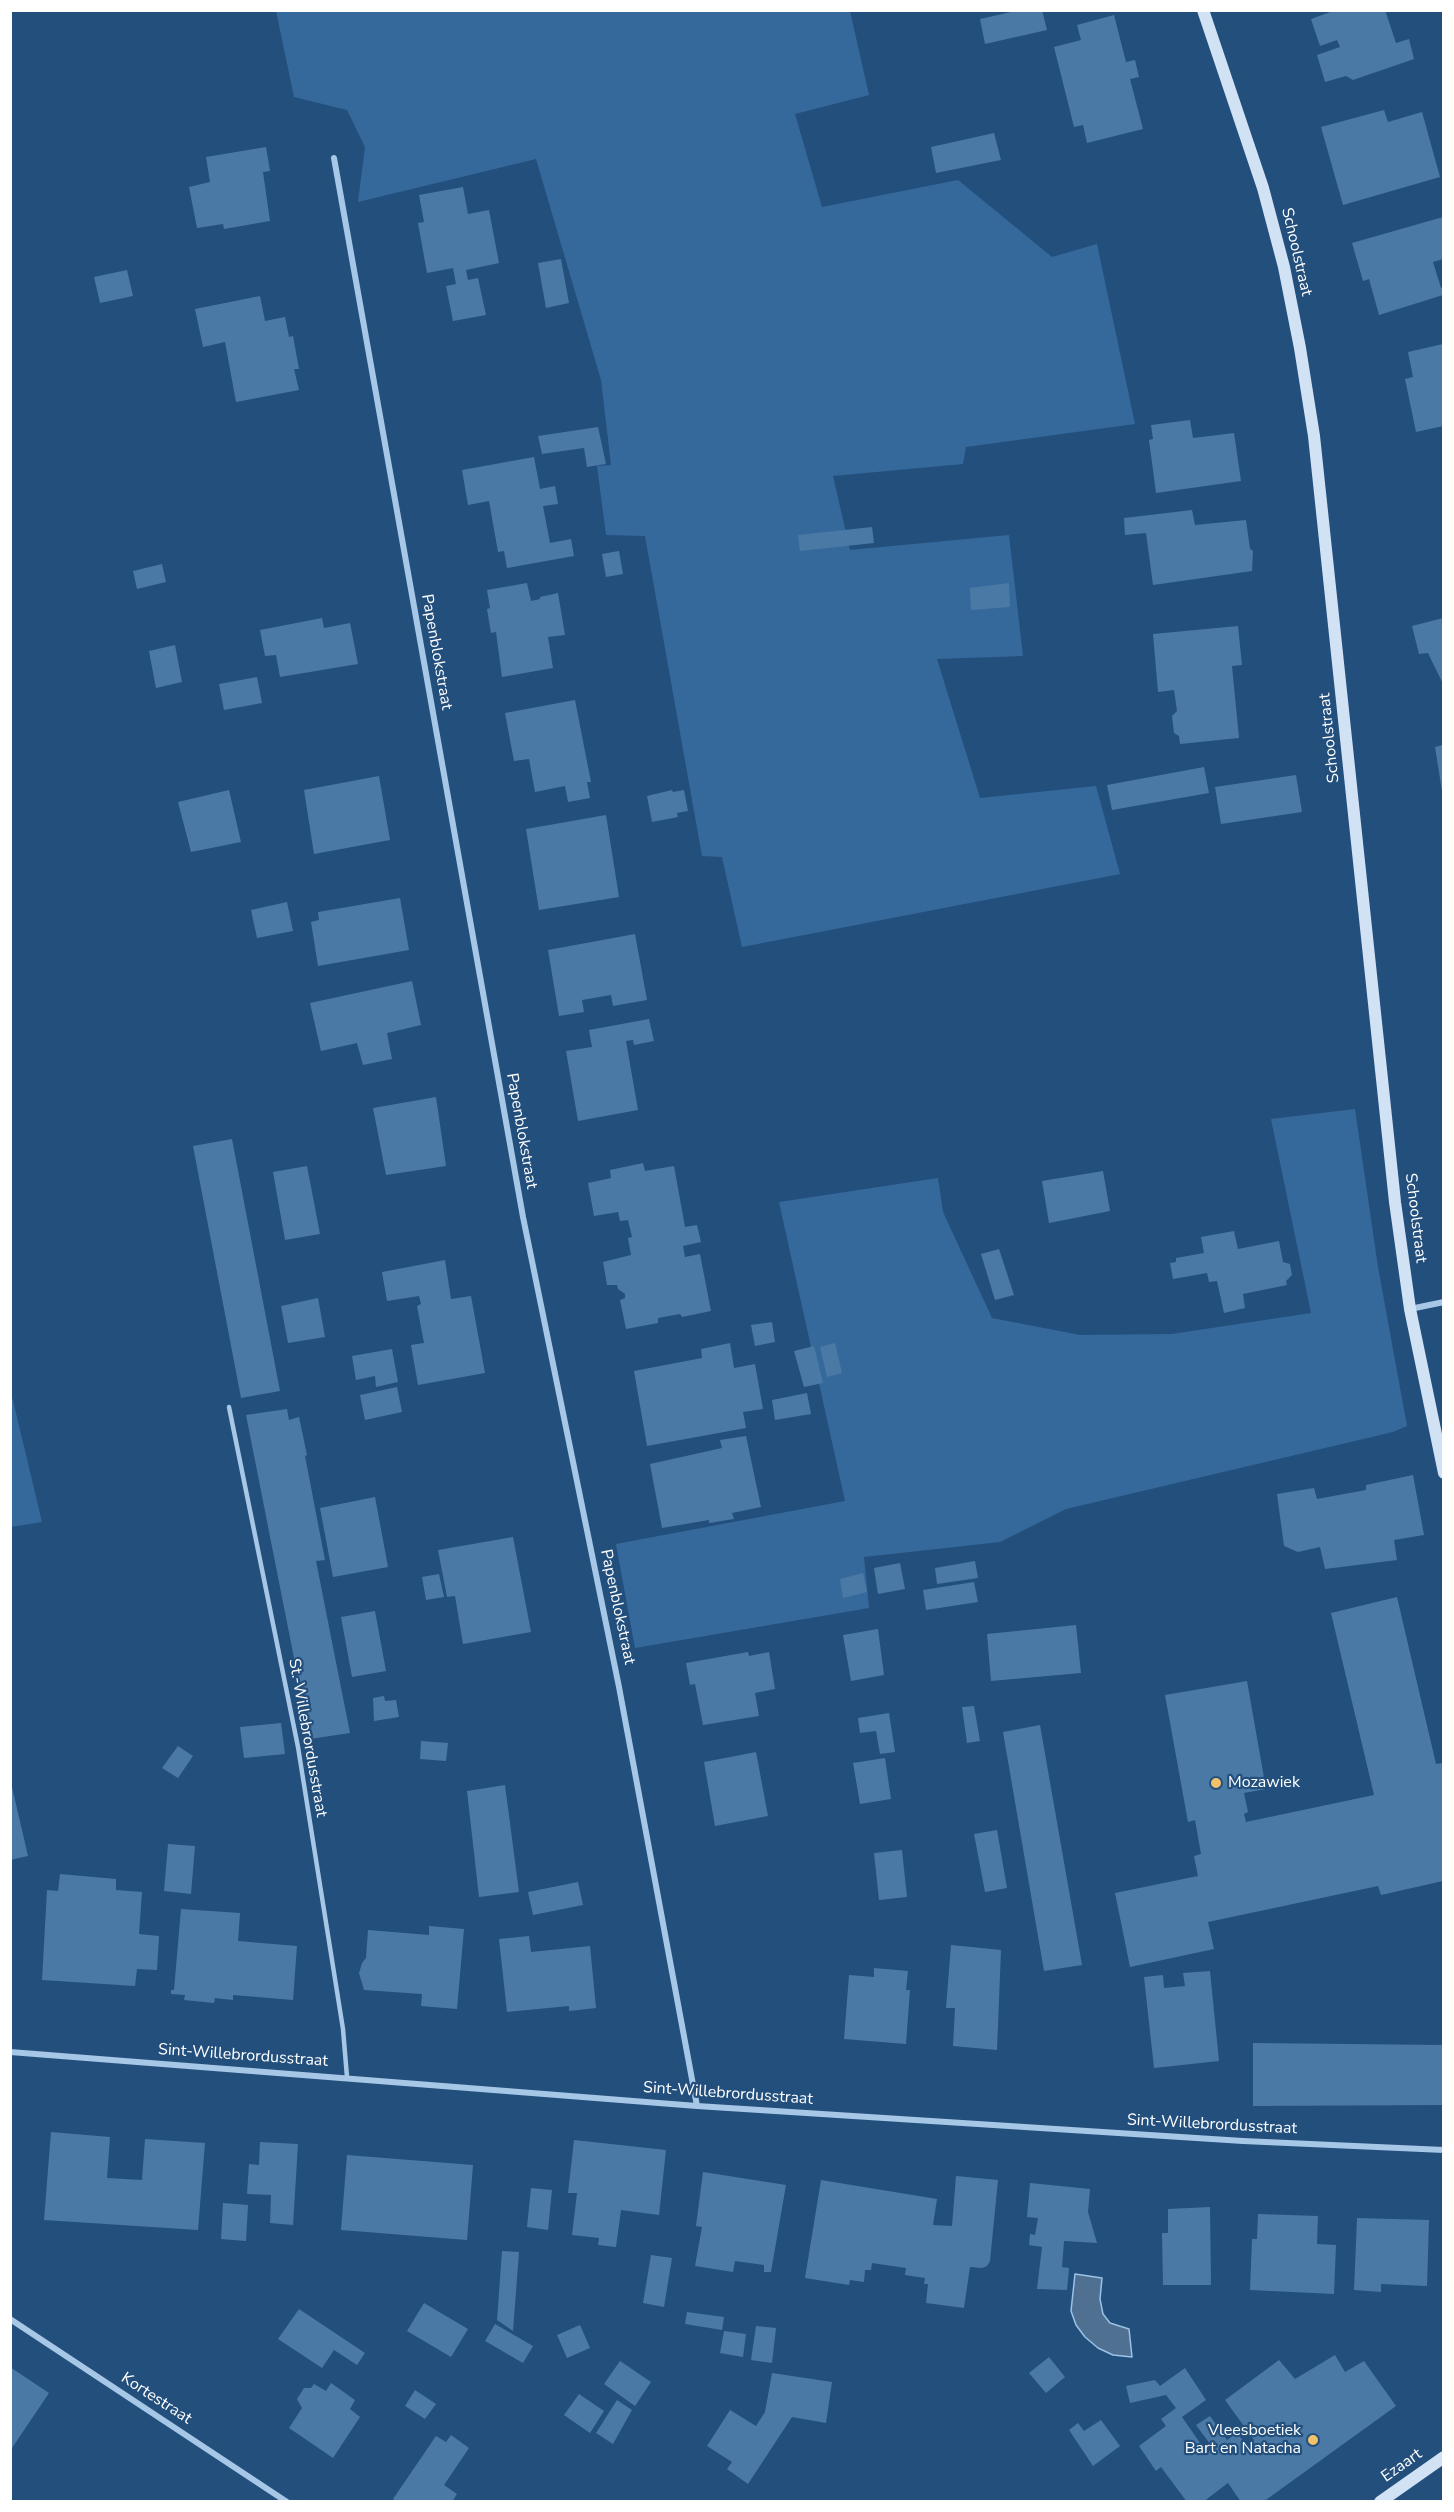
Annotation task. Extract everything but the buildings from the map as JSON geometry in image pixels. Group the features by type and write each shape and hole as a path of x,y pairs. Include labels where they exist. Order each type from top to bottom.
{"street":[{"name":"Schoolstraat","path":"1203,10 1263,188 1284,267 1314,436 1394,1190 1410,1309 1443,1473"},
{"name":"Papenblokstraat","path":"334,158 523,1217 619,1687 697,2106"},
{"path":"1410,1309 1443,1302"},
{"name":"Sint-Willebrordusstraat","path":"10,2052 697,2106 1231,2141 1443,2150"},
{"name":"Kortestraat","path":"10,2319 287,2502"},
{"name":"Ezaart","path":"1380,2502 1443,2457"}],"lane":[{"name":"St.-Willebrordusstraat","path":"230,1407 298,1747 343,2029 348,2077"}],"shaded area":[{"path":"276,11 850,11 869,95 795,114 822,207 958,180 1052,257 1097,244 1135,424 966,447 963,464 833,476 850,550 1009,535 1023,656 937,659 980,798 1096,786 1120,874 742,947 722,857 702,856 645,536 606,535 597,466 611,465 601,380 536,159 358,202 365,147 347,110 294,97"},
{"path":"1355,1109 1378,1267 1407,1426 1393,1432 1066,1509 1000,1542 864,1557 869,1608 635,1648 616,1544 845,1501 779,1202 938,1178 943,1212 992,1318 1080,1335 1172,1334 1311,1313 1271,1119"},
{"path":"11,1392 42,1522 10,1527"},
{"path":"1075,2274 1102,2278 1100,2299 1103,2314 1110,2323 1129,2329 1132,2357 1113,2355 1098,2348 1076,2325 1071,2311"}],"place":[{"name":"Mozawiek","path":"1216,1783"},
{"name":"Vleesboetiek Bart en Natacha","path":"1313,2440"}]}
